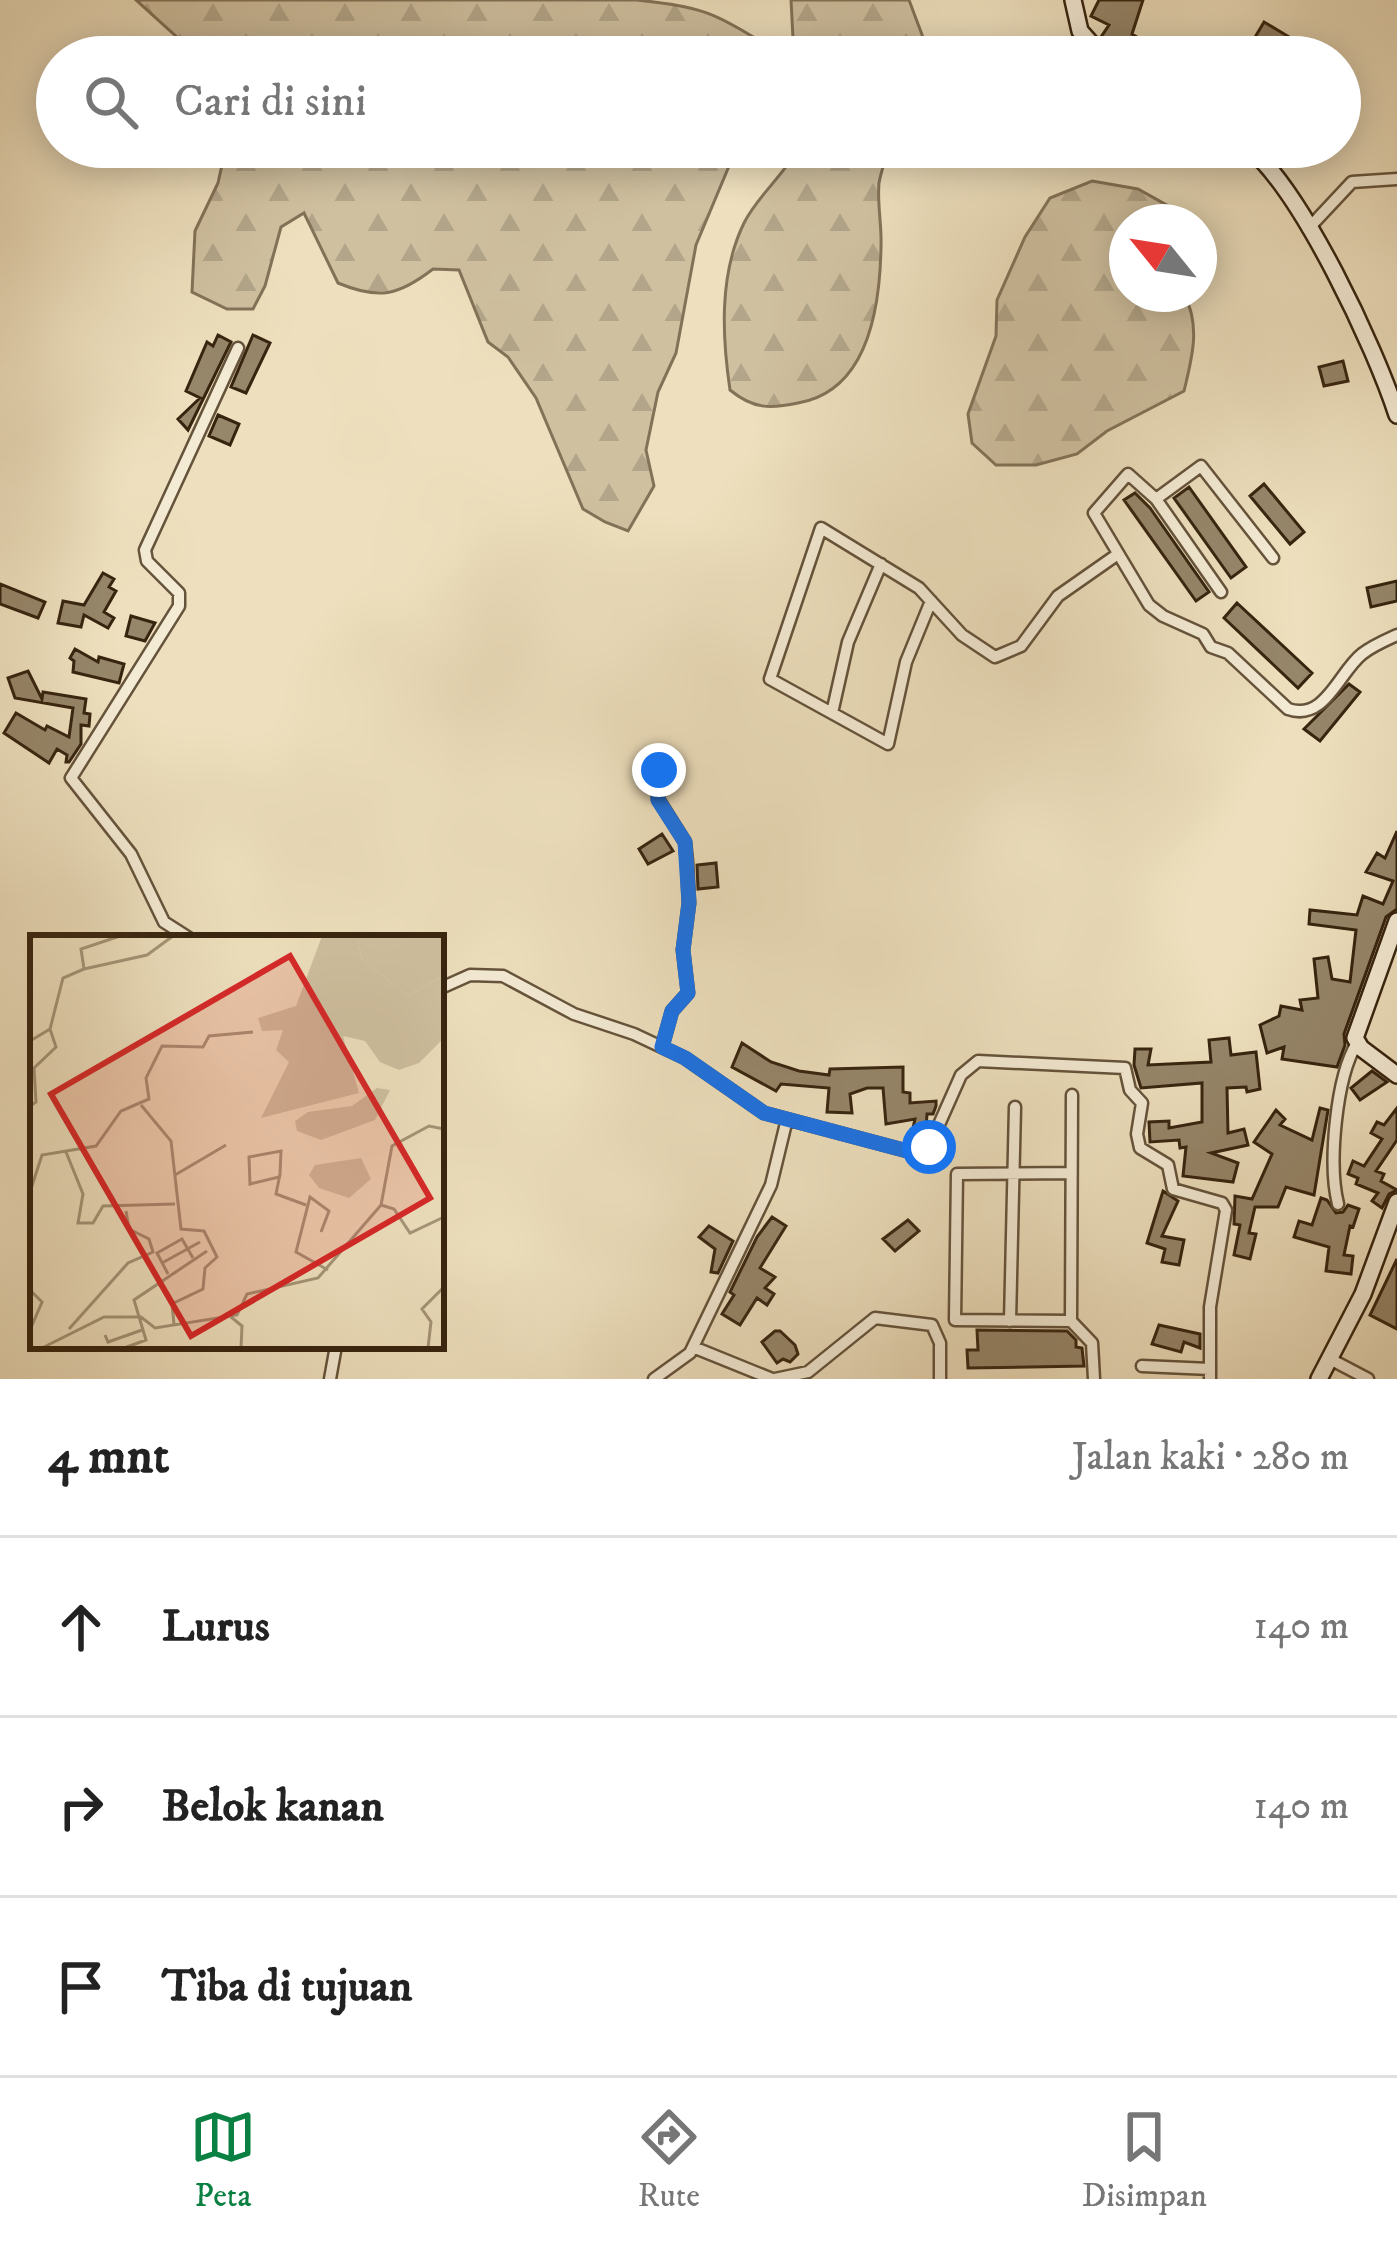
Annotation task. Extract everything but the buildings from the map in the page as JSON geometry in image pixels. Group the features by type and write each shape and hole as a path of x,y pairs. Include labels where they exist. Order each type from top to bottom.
{"street":[{"path":"1073,0 1084,36"},
{"path":"1266,168 1308,229 1372,352 1397,415"},
{"path":"1308,229 1352,182 1397,179"},
{"path":"185,935 164,922 131,854 71,778 179,605 179,593 147,561 145,550 238,348"},
{"path":"1156,499 1201,466 1274,558"},
{"path":"1221,592 1156,499 1128,474 1094,513 1149,605 1203,634 1211,647 1228,653 1281,704 1297,712 1316,707 1362,653 1397,635"},
{"path":"931,601 906,662 888,744 770,679 821,528 919,588 931,601 962,635 995,657 1021,646 1058,596 1118,554"},
{"path":"832,713 848,642 881,564"},
{"path":"660,751 658,800 685,842 689,878 683,950 688,993 672,1011 662,1047"},
{"path":"1338,1204 1335,1167 1343,1071 1357,1043 1356,1032 1397,921"},
{"path":"444,987 470,975 503,976 574,1014 685,1058 764,1113 911,1152 929,1147 961,1076 978,1061 1124,1068 1130,1090 1142,1102 1137,1134 1140,1148 1168,1165 1173,1189 1222,1203 1226,1210 1210,1306 1210,1374 1142,1366"},
{"path":"1357,1043 1397,1075"},
{"path":"1072,1095 1071,1321 1092,1343 1094,1379"},
{"path":"1010,1321 1015,1107"},
{"path":"655,1379 683,1361 693,1347 771,1185 787,1119"},
{"path":"1071,1173 957,1174 955,1321 1071,1321"},
{"path":"1319,1379 1363,1294 1397,1202"},
{"path":"693,1347 774,1379 808,1372 875,1318 932,1325 940,1343 940,1379"},
{"path":"330,1379 335,1349"},
{"path":"1330,1359 1368,1379"}],"green space":[{"path":"136,0 637,0 705,12 751,36 176,36"},
{"path":"791,0 909,0 922,36 793,36"},
{"path":"221,168 728,168 696,245 676,353 658,392 646,450 654,486 628,531 583,509 536,398 508,357 488,342 459,270 433,269 388,293 338,283 304,213 281,227 265,286 253,309 227,309 192,292 195,231"},
{"path":"785,168 883,168 879,183 880,270 865,343 840,382 822,395 779,406 746,401 730,390 725,348 730,263 744,223"},
{"path":"1092,181 1138,189 1165,204 1109,204 1109,312 1190,312 1192,354 1184,391 1107,431 1077,454 1036,465 996,465 972,443 968,414 996,336 997,300 1025,237 1050,198"}],"route":[{"path":"659,770 658,800 685,842 689,878 683,950 688,993 672,1011 662,1047 764,1113 911,1152 929,1147"}]}
